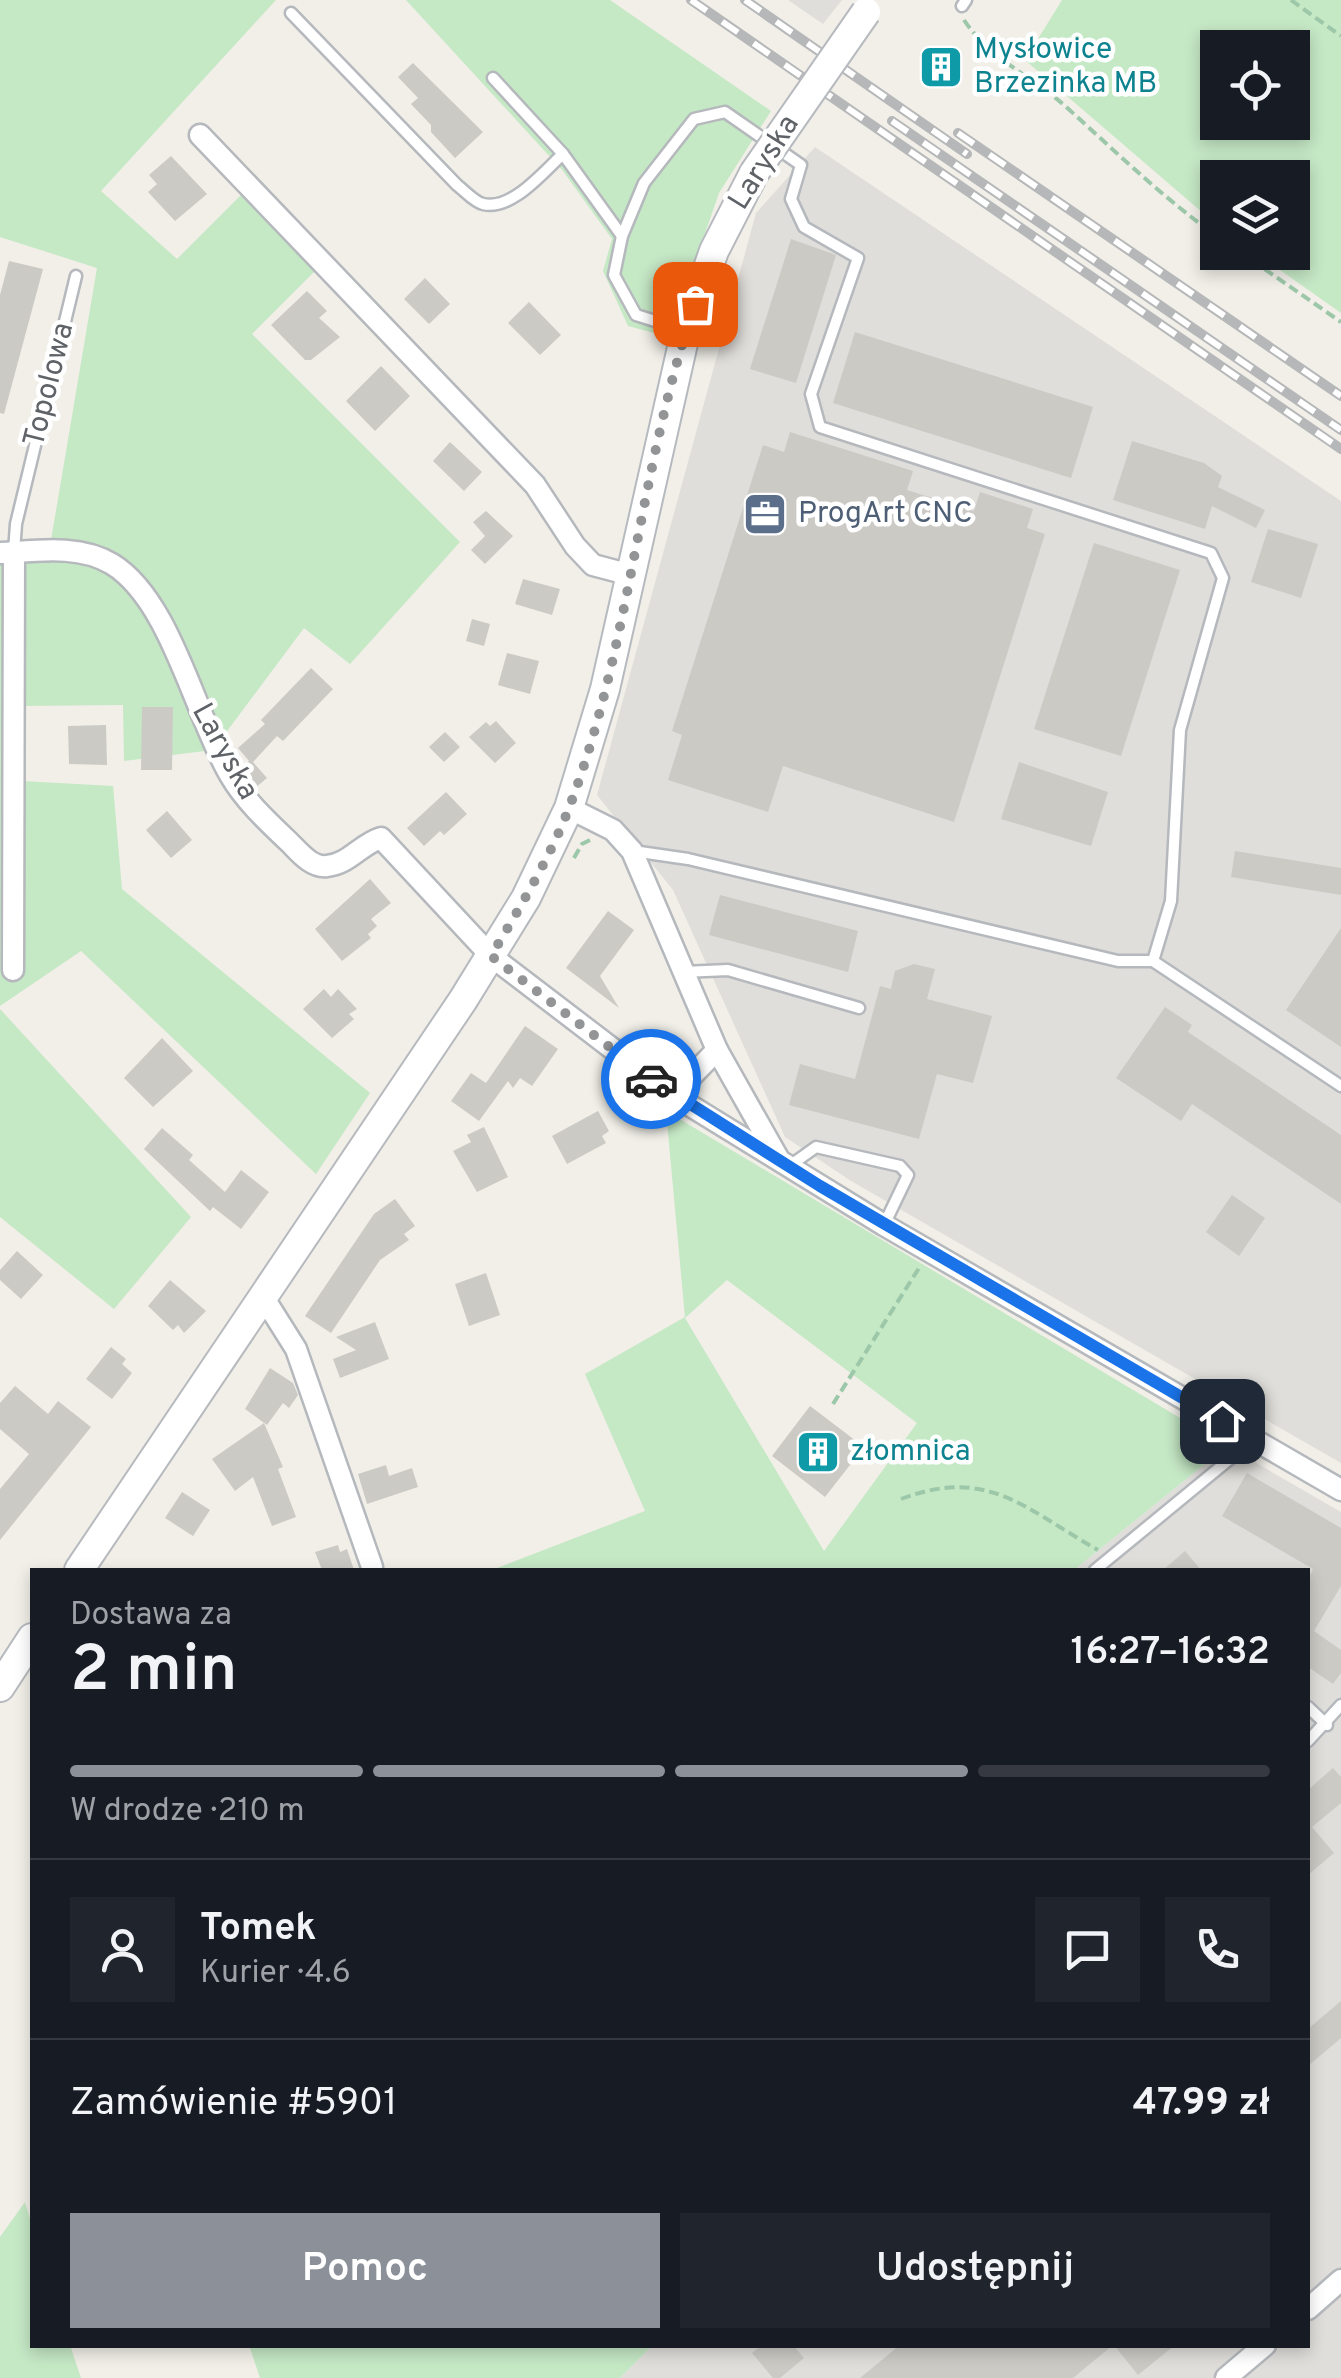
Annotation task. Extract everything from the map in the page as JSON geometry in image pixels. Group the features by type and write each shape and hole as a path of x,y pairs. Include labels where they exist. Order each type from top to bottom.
{"street":[{"name":"Laryska","path":"80,1568 526,898 569,808 632,574 686,330 714,250 754,172 870,6"},
{"path":"200,136 535,485 575,546 593,565 632,574"},
{"name":"Laryska","path":"7,552 84,551 113,564 151,608 230,776 256,810 311,862 324,867 344,861 381,838 491,956"},
{"name":"Topolowa","path":"7,552 13,970"},
{"path":"569,808 613,830 632,850 717,1050 784,1165"},
{"path":"491,956 673,1095 784,1165 1341,1490"},
{"path":"673,1095 717,1050"},
{"path":"262,1295 296,1348 372,1567"},
{"path":"0,1687 30,1641"},
{"path":"1310,2307 1341,2280"},
{"path":"1226,2378 1261,2348"}],"lane":[{"path":"290,13 457,185 481,204 498,204 512,196 563,154"},
{"path":"493,78 563,154 622,236"},
{"path":"686,330 636,315 614,275 622,236 644,183 694,119 724,112 802,165 792,199 804,227 858,258 811,394 820,427 1211,553 1223,578 1180,730 1171,901 1153,961"},
{"name":"Topolowa","path":"7,552 76,276"},
{"path":"632,850 688,859 1118,961 1153,961 1341,1086"},
{"path":"682,972 728,970 859,1008"},
{"path":"784,1165 816,1147 900,1166 908,1175 906,1186 884,1224"},
{"path":"1097,1568 1254,1440"},
{"path":"1310,1739 1327,1725 1341,1705"},
{"path":"1310,1709 1327,1725"}],"path":[{"path":"1291,0 1341,36"},
{"path":"964,3 964,22 1007,66 1061,102 1125,165 1200,223"},
{"path":"1266,270 1341,322"},
{"path":"833,1404 929,1251"},
{"path":"901,1499 934,1486 965,1484 990,1490 1111,1557"}],"shaded area":[{"path":"788,0 842,0 823,24"},
{"path":"815,147 1341,501 1341,1463 851,1181 785,1137 673,890 597,795 756,213"},
{"path":"1227,1446 1341,1512 1341,2378 620,2378 650,2348 1310,2348 1310,1568 1076,1568"}],"green space":[{"path":"0,0 276,0 101,191 177,259 241,195 315,271 252,334 460,542 350,664 304,628 213,750 124,761 123,705 17,706 22,781 113,786 122,889 370,1093 316,1174 81,951 0,1006 0,562 48,558 97,268 0,237"},
{"path":"406,0 610,0 771,111 719,193 669,337 628,326 603,271 612,239 563,171"},
{"path":"1062,0 1341,0 1341,313 1280,270 1310,270 1310,160 1200,160 1200,210 1025,60"},
{"path":"0,1009 191,1217 114,1309 0,1217"},
{"path":"666,1111 1227,1446 1076,1568 497,1568 645,1511 585,1374 685,1317","holes":["727,1280 917,1423 824,1551 685,1318"]},
{"path":"25,2202 30,2219 30,2348 71,2348 81,2378 0,2378 0,2237"},
{"path":"250,2348 650,2348 620,2378 260,2378"}],"building":[{"name":"Mysłowice Brzezinka MB","path":"940,49 958,61 942,85 924,72"},
{"path":"413,63 483,132 455,158 411,104 418,98 398,77"},
{"path":"171,156 207,194 175,221 148,192 157,184 149,175"},
{"path":"791,239 836,255 796,383 750,369"},
{"path":"9,261 43,269 4,414 0,413 0,295"},
{"path":"425,278 450,304 429,324 404,299"},
{"path":"307,291 327,311 319,318 340,337 311,360 305,360 271,325"},
{"path":"529,302 561,335 540,355 508,323"},
{"path":"855,332 1093,407 1071,478 833,403"},
{"path":"381,366 410,396 375,431 346,401"},
{"path":"790,432 913,471 907,490 974,511 980,492 1033,509 1027,528 1045,534 954,822 783,766 768,812 668,780 682,735 672,731 763,445 784,452"},
{"path":"1132,441 1204,463 1222,476 1218,487 1265,510 1256,528 1212,506 1205,529 1113,500"},
{"path":"450,442 482,472 464,491 433,461"},
{"path":"486,511 513,536 485,564 471,550 485,536 473,522"},
{"path":"1268,529 1318,544 1301,598 1251,582"},
{"path":"1094,543 1180,570 1121,756 1034,729"},
{"path":"523,579 560,589 552,615 515,604"},
{"path":"472,619 490,624 484,646 466,641"},
{"path":"507,653 539,661 530,694 498,685"},
{"path":"311,668 333,689 283,741 277,736 253,762 267,778 255,788 242,767 249,761 238,748 265,724 261,720"},
{"path":"142,707 173,707 172,770 141,770"},
{"path":"496,721 516,743 495,763 469,737 486,722 490,726"},
{"path":"106,725 107,765 69,764 68,726"},
{"path":"445,732 460,747 444,762 429,747"},
{"path":"1019,762 1108,792 1091,846 1001,819"},
{"path":"446,792 467,814 444,835 440,831 424,846 407,828"},
{"path":"167,811 192,840 171,858 146,830"},
{"path":"1235,851 1341,868 1341,895 1231,877"},
{"path":"370,879 391,903 371,919 377,926 368,934 371,938 342,961 315,929"},
{"path":"720,895 858,931 848,972 709,935"},
{"path":"608,911 634,930 600,976 619,1008 566,968"},
{"path":"1341,928 1341,1047 1286,1010"},
{"path":"914,964 935,969 927,999 992,1016 973,1083 937,1074 919,1139 789,1105 800,1064 855,1079 880,986 891,989 895,971"},
{"path":"324,989 331,997 338,989 357,1009 349,1014 354,1019 332,1038 303,1009"},
{"path":"1165,1007 1192,1025 1188,1032 1341,1135 1341,1204 1192,1104 1181,1121 1116,1078"},
{"path":"525,1026 558,1049 532,1086 520,1078 513,1088 508,1081 479,1121 451,1101 471,1073 486,1083"},
{"path":"162,1038 193,1071 153,1107 124,1078"},
{"path":"598,1111 609,1131 602,1136 606,1143 567,1164 552,1136"},
{"path":"484,1127 508,1177 477,1192 453,1151 471,1142 467,1135"},
{"path":"162,1128 193,1155 189,1160 225,1192 241,1170 269,1192 241,1229 213,1207 210,1211 144,1149"},
{"path":"1232,1195 1265,1218 1239,1256 1206,1232"},
{"path":"395,1199 415,1226 404,1234 409,1240 380,1260 331,1333 305,1316 374,1214"},
{"path":"17,1251 43,1275 21,1299 0,1280 0,1270"},
{"path":"486,1273 500,1315 469,1326 455,1284"},
{"path":"170,1280 206,1311 184,1333 178,1325 173,1330 148,1306"},
{"path":"375,1322 389,1359 340,1378 333,1359 356,1350 336,1337"},
{"path":"111,1347 126,1359 122,1364 132,1373 112,1399 86,1379"},
{"path":"270,1368 293,1383 298,1395 289,1408 283,1403 267,1425 245,1409"},
{"path":"15,1386 48,1414 58,1401 91,1427 0,1540 0,1489 29,1454 0,1429 0,1403"},
{"name":"złomnica","path":"810,1406 864,1447 825,1497 772,1456"},
{"path":"264,1423 283,1467 278,1469 296,1517 272,1526 253,1477 235,1491 212,1459"},
{"path":"386,1465 389,1476 412,1468 418,1487 367,1504 358,1474"},
{"path":"1247,1473 1341,1528 1341,1586 1314,1631 1341,1650 1341,1673 1333,1684 1310,1668 1313,1569 1222,1516"},
{"path":"182,1492 210,1510 193,1536 165,1518"},
{"path":"338,1545 340,1552 347,1549 353,1568 321,1568 315,1552"},
{"path":"1185,1551 1199,1568 1165,1568"},
{"path":"1333,1768 1341,1777 1341,1803 1312,1827 1334,1853 1310,1873 1310,1788"},
{"path":"1341,2001 1341,2038 1310,2064 1310,2027"},
{"path":"758,2348 796,2348 804,2358 780,2378 773,2378 752,2353"},
{"path":"896,2348 1109,2348 1073,2378 860,2378"},
{"path":"1116,2348 1171,2348 1138,2375"}],"railway":[{"path":"691,0 1341,449"},
{"path":"745,0 967,154"},
{"path":"892,121 1341,430"},
{"path":"958,133 1341,396"}],"way so far":[{"path":"651,1079 491,956 526,898 569,808 604,688 695,304"}],"place":[{"name":"Mysłowice Brzezinka MB","path":"941,67"},
{"name":"ProgArt CNC","path":"765,514"},
{"name":"złomnica","path":"818,1452"}],"route":[{"path":"651,1079 820,1186 1222,1421"}]}
